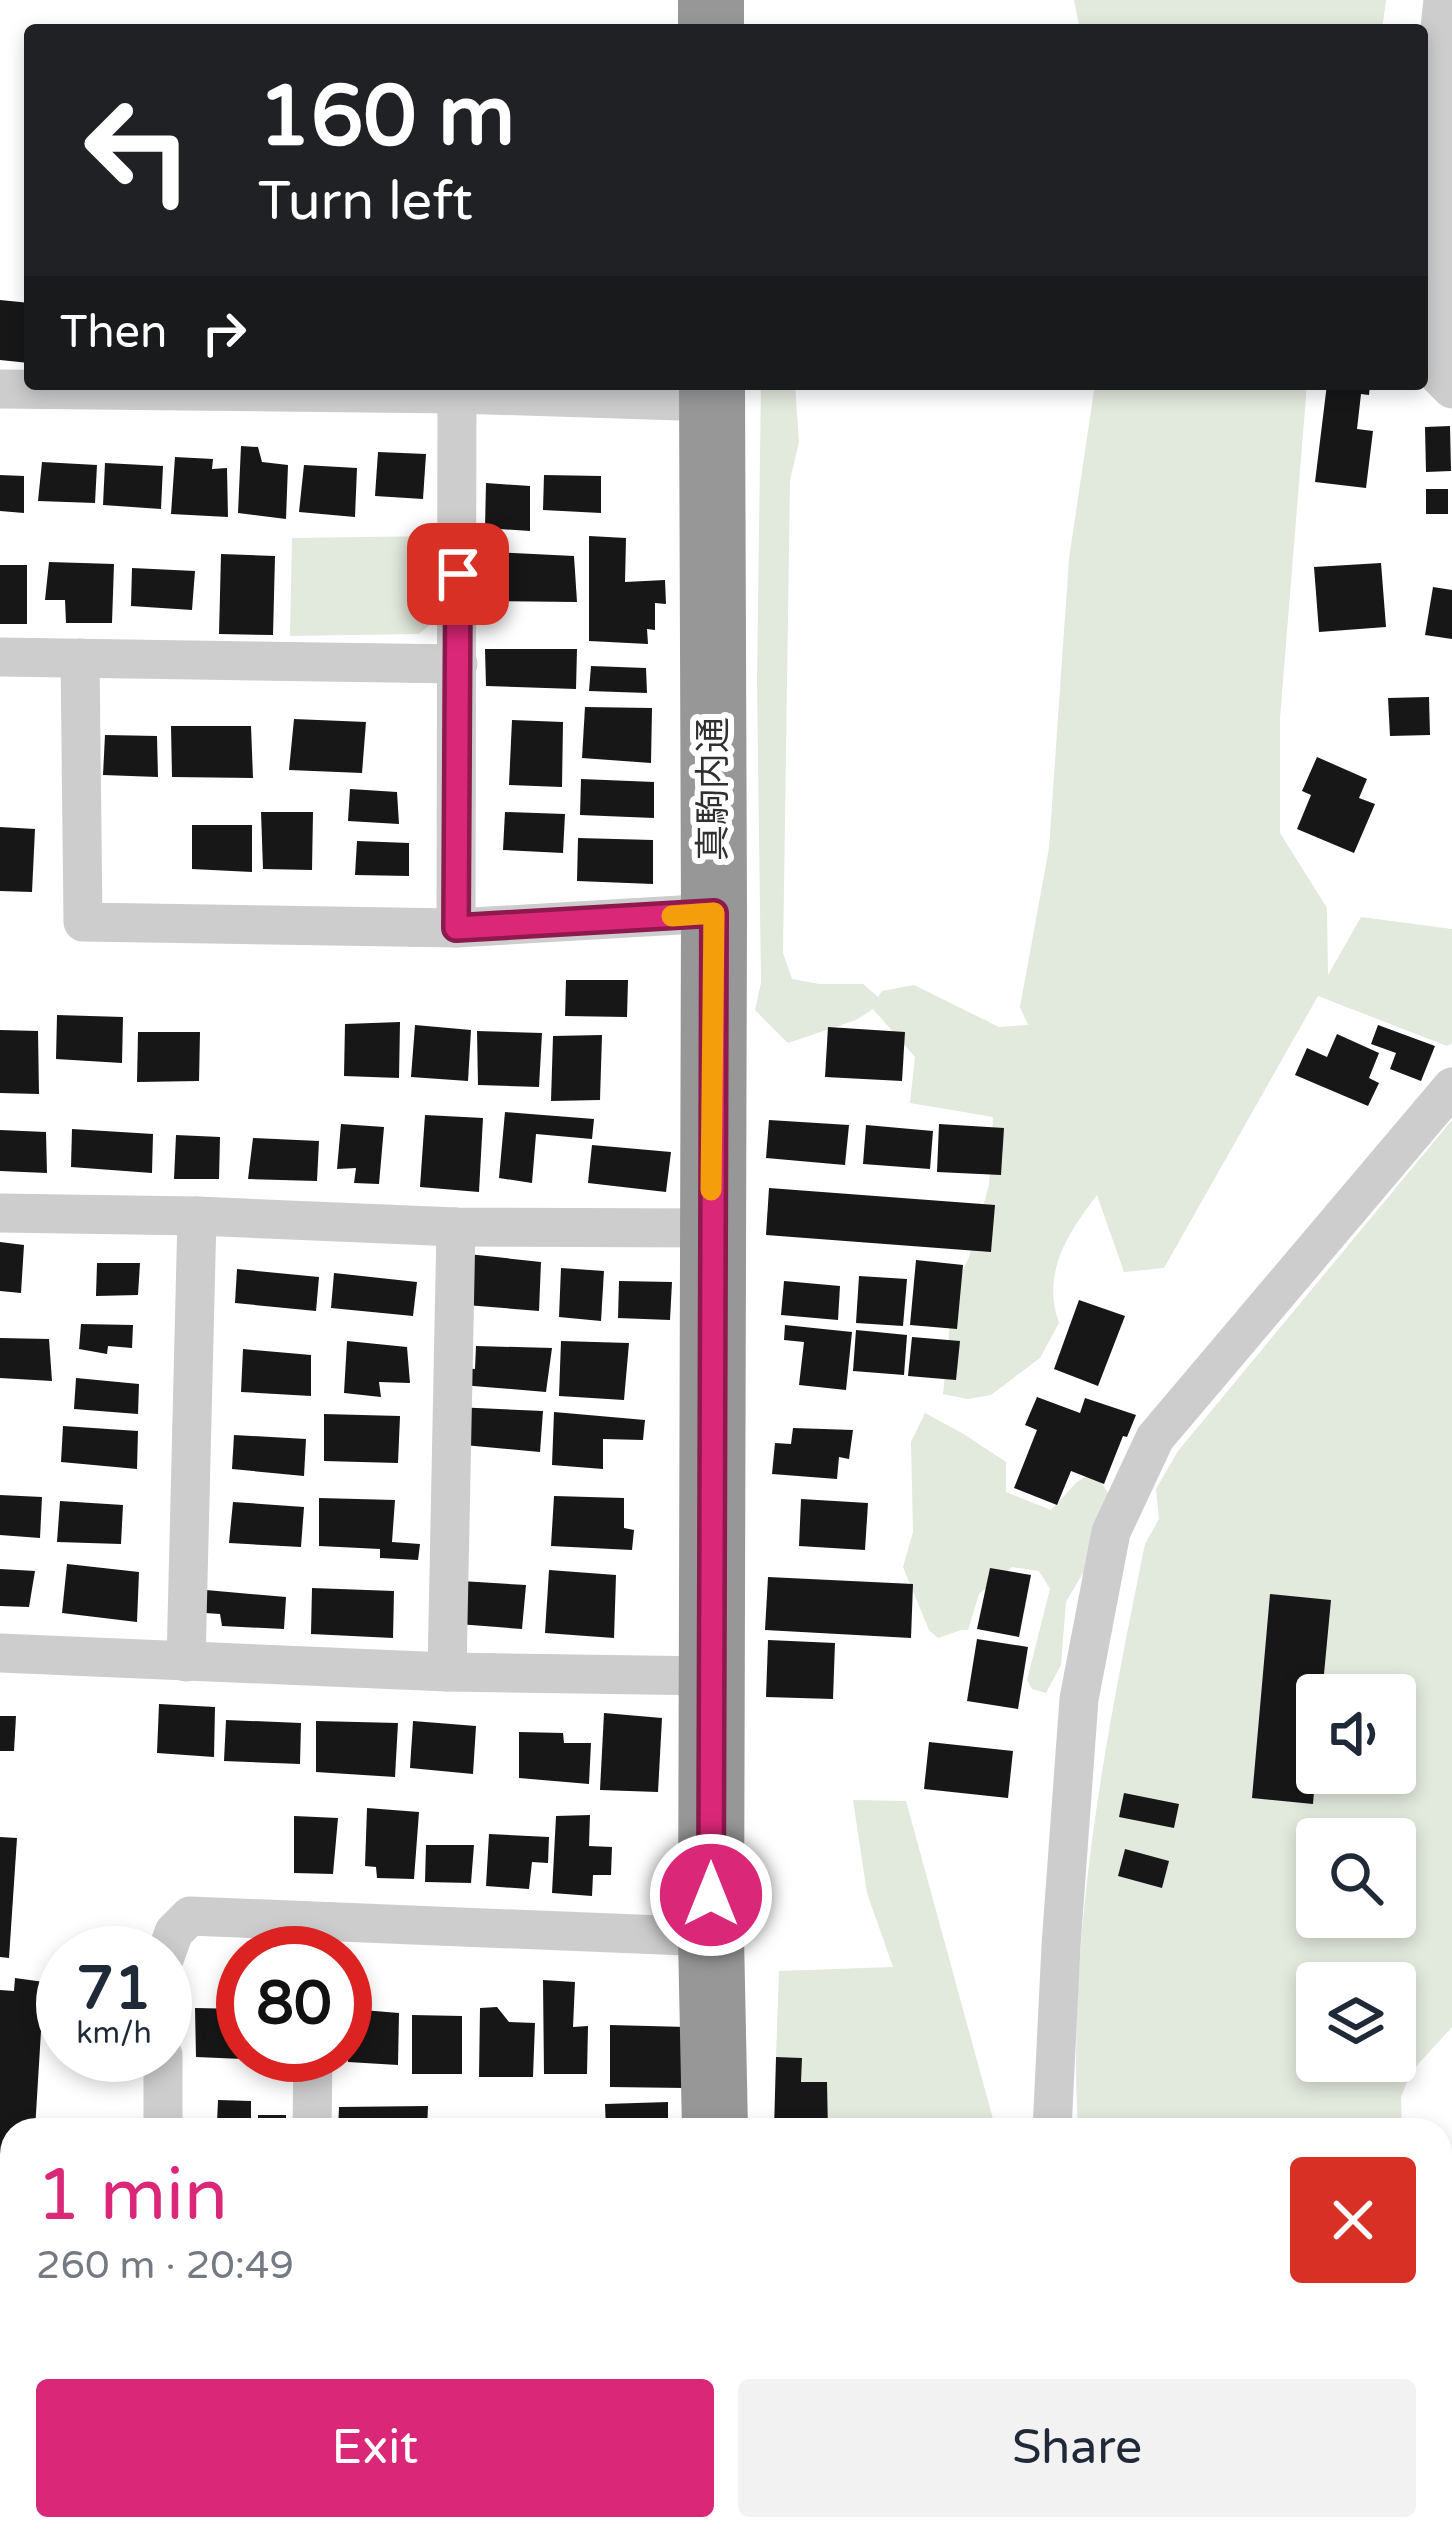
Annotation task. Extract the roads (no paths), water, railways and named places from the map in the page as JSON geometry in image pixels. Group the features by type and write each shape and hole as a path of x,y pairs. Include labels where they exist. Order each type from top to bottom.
{"highway":[{"name":"真駒内通","path":"712,393 715,2118"}],"street":[{"path":"1443,0 1433,166 1433,337 1440,376 1452,389"},
{"path":"456,928 457,390"},
{"path":"521,390 712,393"},
{"path":"0,656 458,664"},
{"path":"80,658 83,922 456,928 714,913"},
{"path":"1053,2118 1079,1699 1111,1532 1155,1438 1452,1087"},
{"path":"0,1213 456,1227 711,1228"},
{"path":"185,1662 197,1216"},
{"path":"447,1672 456,1227"},
{"path":"0,1653 447,1672 712,1676"},
{"path":"181,1926 190,1916 247,1926"},
{"path":"372,1938 711,1937"},
{"path":"163,2082 163,2118"},
{"path":"312,2118 313,2082"}]}
